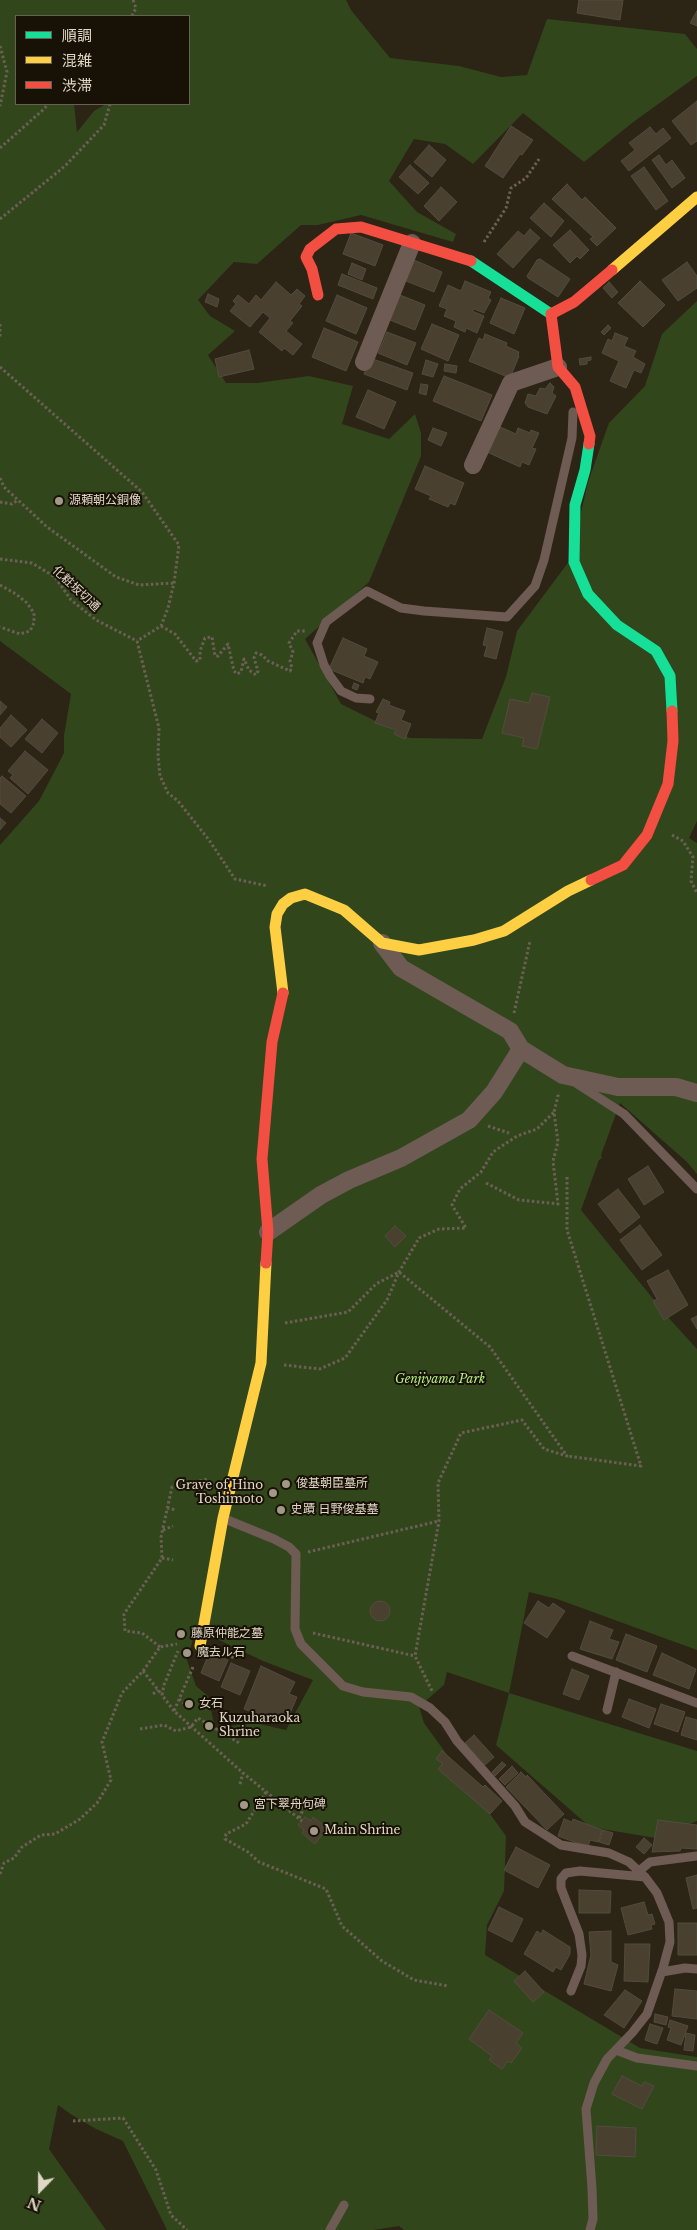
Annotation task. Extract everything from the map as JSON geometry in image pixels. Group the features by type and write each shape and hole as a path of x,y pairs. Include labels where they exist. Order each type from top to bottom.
{"street":[{"path":"550,314 574,302 697,197"},
{"path":"318,295 312,269 306,257 310,249 336,229 360,227 475,262 550,314 558,367 575,387 590,436 585,470 576,505 574,562 588,594 618,624 656,650 670,676 673,741 668,784 647,835 623,865 568,891 504,930 474,940 419,950 382,943"},
{"path":"364,362 412,243"},
{"path":"473,465 511,383 558,367"},
{"path":"200,1646 223,1518 261,1363 268,1232 262,1159 272,1042 283,997 275,927 277,914 283,904 291,898 305,894 344,910 382,943 401,968 510,1031 521,1049 563,1075 618,1087 676,1087 697,1093"},
{"path":"268,1232 321,1195 401,1158 469,1120 494,1092 521,1049"}],"lane":[{"path":"370,699 356,698 341,691 330,676 324,665 318,643 326,622 367,591 400,608 508,617 535,586 544,560 572,438 575,387"},
{"path":"563,1075 624,1114 697,1190"},
{"path":"223,1518 274,1539 289,1547 296,1554 294,1629 301,1644 343,1686 363,1692 411,1696 430,1708 445,1722 456,1741 515,1806 525,1822 560,1845 609,1853 629,1862 642,1874 657,1893 669,1922 670,1942 662,1972 647,2014 607,2059 594,2083 586,2109 592,2188 593,2219 590,2230"},
{"path":"572,1656 697,1703"},
{"path":"607,1710 616,1672"},
{"path":"642,1874 650,1862 697,1856"},
{"path":"571,1991 581,1966 582,1955 579,1934 561,1888 561,1879 566,1873 580,1870 642,1874"},
{"path":"662,1972 697,1968"},
{"path":"616,2050 637,2058 697,2066"},
{"path":"330,2230 344,2205"}],"path":[{"path":"132,15 136,8 133,0"},
{"path":"0,46 7,72 0,106"},
{"path":"0,148 47,105"},
{"path":"0,219 65,166 98,132 104,125 110,105"},
{"path":"475,262 488,235 506,208 511,188 526,178 539,159"},
{"path":"0,324 0,337"},
{"path":"0,367 142,492 179,545 174,583 161,626 137,641 159,728 158,756 160,776 168,793 178,801 209,840 234,879 270,886"},
{"path":"0,478 4,487 46,527 116,578 139,585 174,583"},
{"path":"0,502 12,504 18,500"},
{"name":"化粧坂切通","path":"0,559 32,564 55,577 72,600 96,620 137,641"},
{"path":"0,585 27,603 34,613 34,623 30,631 20,634 0,627"},
{"path":"161,626 175,634 196,661 200,660 200,651 205,638 212,637 214,640 215,656 218,656 228,644 235,673 241,672 244,659 249,670 256,675 258,671 254,658 256,653 262,655 268,661 290,670 292,668 290,661 293,652 289,643 294,634 297,631 307,630 315,623 326,622"},
{"path":"667,835 679,837 693,857 691,881 697,893"},
{"path":"510,1031 538,909"},
{"path":"486,1183 519,1200 558,1204 553,1161 558,1142 554,1112 563,1075"},
{"path":"261,1363 320,1369 345,1358 387,1300 399,1272 419,1238 438,1229 466,1228 452,1205 460,1189 482,1172 493,1152 517,1136 537,1129 554,1112"},
{"path":"436,1698 414,1656 439,1521 438,1484 461,1433 522,1420 544,1449 567,1456 641,1466 567,1230 567,1176"},
{"path":"284,1323 348,1312 376,1284 399,1272"},
{"path":"399,1272 490,1347 567,1456"},
{"path":"162,1695 164,1684 181,1644 160,1647 142,1633 125,1631 124,1614 162,1558 162,1530 172,1487 214,1478"},
{"path":"168,1508 176,1510"},
{"path":"296,1554 439,1521"},
{"path":"162,1530 173,1526"},
{"path":"162,1558 172,1560"},
{"path":"294,1629 414,1656"},
{"path":"0,1874 4,1862 14,1858 22,1847 41,1836 55,1834 80,1819 97,1803 107,1789 111,1780 102,1742 122,1693 143,1671 160,1647"},
{"path":"143,1671 174,1711 266,1792 300,1819 304,1803 308,1798"},
{"path":"174,1711 189,1678"},
{"path":"153,1694 158,1690"},
{"path":"179,1699 186,1704"},
{"path":"140,1729 164,1725 176,1731 191,1727 198,1718 241,1744"},
{"path":"240,1784 244,1773"},
{"path":"266,1792 246,1824 226,1834 225,1839 248,1852 259,1862 326,1888 342,1926 382,1961 414,1980 448,1986"},
{"path":"73,2121 124,2118 156,2170 171,2216 187,2230"}],"green space":[{"name":"Genjiyama Park","path":"0,0 346,0 351,10 390,58 459,66 501,77 527,75 547,19 685,34 697,49 697,76 632,123 584,162 523,113 473,164 445,144 414,139 389,181 417,212 456,234 453,242 361,215 318,225 301,225 257,264 234,262 198,300 210,316 235,331 208,355 226,383 257,383 309,376 353,386 342,424 389,439 415,414 421,433 421,456 369,582 305,639 341,704 410,738 482,739 506,677 517,631 570,560 588,482 609,423 645,386 662,334 697,301 697,821 689,838 697,843 697,1174 687,1162 620,1103 601,1155 602,1158 599,1160 581,1210 667,1316 697,1349 697,1650 557,1599 529,1592 509,1693 447,1672 444,1685 422,1704 418,1703 424,1723 506,1836 504,1891 487,1925 485,1955 640,2048 697,2057 697,2230 404,2230 399,2226 373,2230 167,2230 123,2141 96,2129 58,2105 49,2149 106,2230 0,2230 0,845 39,801 64,753 64,735 71,694 0,641","holes":["196,1629 263,1661 313,1680 286,1730 255,1723 215,1728 208,1696 196,1686 187,1660"]},
{"path":"509,1693 697,1751 697,1821 656,1838 590,1827 496,1745"}],"building":[{"path":"579,0 623,0 620,20 577,13"},
{"path":"697,11 697,26 690,23"},
{"path":"697,101 697,141 691,145 672,121"},
{"path":"511,126 533,140 522,155 520,154 503,178 485,166"},
{"path":"650,127 656,134 663,128 671,138 629,171 621,161 635,150 629,143"},
{"path":"429,145 446,160 432,177 414,162"},
{"path":"659,155 666,165 672,160 685,178 672,188 652,160"},
{"path":"410,165 429,183 418,194 399,177"},
{"path":"644,167 668,201 656,210 631,176"},
{"path":"567,184 582,200 585,197 616,228 597,246 590,239 593,237 552,199"},
{"path":"441,187 457,202 439,221 424,206"},
{"path":"544,203 564,221 551,237 530,218"},
{"path":"530,229 540,238 513,268 497,254 518,231 524,236"},
{"path":"570,230 589,250 580,259 577,256 570,263 553,245"},
{"path":"351,233 383,245 375,266 343,254"},
{"path":"540,259 570,279 558,297 527,276 537,260"},
{"path":"414,260 442,272 434,292 406,281"},
{"path":"687,262 697,276 697,288 678,301 662,280"},
{"path":"352,263 366,269 362,280 348,274"},
{"path":"342,274 377,288 373,299 338,285"},
{"path":"465,281 491,292 488,298 491,300 484,313 474,309 472,311 484,316 477,333 466,328 465,332 454,327 456,321 444,316 447,309 439,306 448,285 461,291"},
{"path":"640,281 665,305 643,327 618,303"},
{"path":"276,282 291,295 297,289 305,296 299,304 302,306 290,321 293,323 286,331 302,344 293,355 284,348 282,351 259,332 270,318 263,312 250,327 230,311 236,304 233,301 238,295 249,304 256,295 261,300"},
{"path":"609,282 618,292 612,298 603,288"},
{"path":"208,294 219,299 217,307 205,302"},
{"path":"337,295 367,308 356,334 326,321"},
{"path":"400,295 425,305 415,330 390,320"},
{"path":"501,298 525,308 514,334 490,323"},
{"path":"432,324 459,335 448,361 421,349"},
{"path":"608,325 611,328 604,335 601,332"},
{"path":"324,328 358,342 346,371 312,357"},
{"path":"387,332 416,343 407,365 378,353"},
{"path":"615,333 628,338 624,346 636,351 633,357 645,364 641,373 634,370 626,388 610,381 619,361 602,353 608,339 612,341"},
{"path":"485,334 507,343 506,346 519,352 510,378 469,361 479,338 483,340"},
{"path":"249,350 254,369 219,377 215,359"},
{"path":"591,357 587,364 580,365 579,359"},
{"path":"370,358 413,373 407,390 364,374"},
{"path":"426,360 438,364 433,377 422,374"},
{"path":"445,364 457,366 456,373 444,371"},
{"path":"444,376 492,395 481,421 433,401"},
{"path":"550,383 554,387 552,393 556,396 547,414 528,407 525,403 528,394 536,396 540,388 545,389"},
{"path":"421,384 428,385 426,395 419,393"},
{"path":"368,390 396,402 384,429 356,417"},
{"path":"498,426 516,434 518,428 530,433 531,430 539,433 532,448 536,449 529,465 522,462 520,467 487,452"},
{"path":"433,428 447,433 441,446 428,440"},
{"path":"425,466 464,483 455,505 450,503 448,507 429,499 431,496 415,489"},
{"path":"487,628 503,632 496,659 484,656 487,646 483,645"},
{"path":"343,638 367,649 364,656 378,662 370,679 365,677 363,683 329,669"},
{"path":"354,683 359,685 357,690 352,688"},
{"path":"532,693 550,697 537,749 522,746 524,738 502,733 510,699 529,703"},
{"path":"383,699 390,702 389,705 405,711 401,720 411,724 405,739 394,734 396,730 375,723 379,713 376,712"},
{"path":"0,701 7,707 0,715"},
{"path":"11,715 27,730 11,747 0,737 0,728"},
{"path":"42,719 58,733 42,753 25,739"},
{"path":"25,751 48,770 28,794 10,778 13,775 8,771"},
{"path":"2,776 26,796 11,813 0,804 0,778"},
{"path":"0,818 6,823 0,830"},
{"path":"648,1166 664,1192 644,1205 628,1179"},
{"path":"618,1189 640,1217 620,1233 598,1204"},
{"path":"640,1225 662,1255 642,1270 620,1240"},
{"path":"395,1226 406,1236 395,1247 385,1236"},
{"path":"668,1270 688,1305 664,1320 653,1301 657,1299 647,1281"},
{"path":"697,1316 697,1329 691,1319"},
{"path":"380,1601 387,1604 390,1611 387,1618 380,1621 373,1618 370,1611 373,1604"},
{"path":"538,1601 549,1608 553,1603 565,1611 547,1638 524,1623"},
{"path":"590,1621 613,1630 609,1639 619,1642 612,1659 580,1649"},
{"path":"626,1634 657,1646 647,1672 616,1660"},
{"path":"209,1653 228,1660 219,1681 201,1673"},
{"path":"662,1653 696,1669 689,1689 653,1675"},
{"path":"231,1663 250,1671 240,1695 221,1687"},
{"path":"261,1666 295,1682 289,1694 297,1697 288,1718 279,1715 275,1721 244,1709"},
{"path":"572,1669 589,1676 579,1700 563,1694"},
{"path":"629,1699 656,1709 649,1728 622,1717"},
{"path":"661,1704 685,1712 678,1732 654,1724"},
{"path":"686,1717 697,1720 697,1740 681,1735"},
{"path":"474,1735 494,1757 485,1765 465,1743"},
{"path":"442,1751 502,1801 490,1814 438,1769 443,1764 436,1759"},
{"path":"502,1762 506,1765 495,1776 492,1772"},
{"path":"512,1766 518,1773 505,1785 499,1779"},
{"path":"521,1772 526,1777 527,1775 564,1814 547,1830 506,1787"},
{"name":"Main Shrine","path":"305,1817 311,1821 313,1817 327,1828 315,1844 302,1833 304,1830 298,1825"},
{"path":"564,1819 572,1822 573,1819 602,1830 598,1842 590,1840 588,1847 558,1836"},
{"path":"658,1820 697,1825 697,1849 681,1848 680,1851 652,1852"},
{"path":"603,1830 613,1833 609,1845 599,1842"},
{"path":"644,1838 652,1845 644,1854 636,1847"},
{"path":"516,1847 550,1865 538,1888 504,1870"},
{"path":"697,1875 697,1908 693,1909 686,1878"},
{"path":"579,1890 611,1891 610,1913 579,1913"},
{"path":"644,1902 648,1915 652,1914 655,1924 651,1925 652,1929 628,1935 621,1908"},
{"path":"499,1907 523,1919 512,1942 488,1930"},
{"path":"678,1923 697,1923 697,1955 678,1955"},
{"path":"543,1930 570,1947 570,1954 561,1970 556,1967 553,1972 524,1954 537,1931 541,1934"},
{"path":"611,1931 611,1962 618,1965 611,1991 584,1984 591,1955 589,1932"},
{"path":"625,1944 650,1944 648,1982 624,1981"},
{"path":"525,1971 544,1992 533,2002 514,1981"},
{"path":"675,1989 697,1991 697,2019 672,2016"},
{"path":"625,1990 642,2001 624,2028 604,2015"},
{"path":"489,2010 523,2033 516,2043 522,2048 511,2063 508,2061 502,2069 489,2060 492,2056 469,2039"},
{"path":"655,2014 668,2017 666,2025 654,2022"},
{"path":"670,2020 688,2026 681,2045 667,2040 671,2028 668,2027"},
{"path":"650,2024 663,2028 657,2044 645,2040"},
{"path":"686,2033 695,2035 693,2051 684,2050"},
{"path":"622,2076 642,2086 644,2082 654,2086 642,2109 612,2094"},
{"path":"597,2126 636,2128 635,2157 596,2155"}],"traffic: fast":[{"path":"471,261 551,314"},
{"path":"589,444 585,470 575,505 574,562 588,594 617,625 656,651 670,676 672,711"}],"traffic: slow":[{"path":"612,270 697,197"},
{"path":"283,993 275,927 277,914 283,904 291,898 305,894 344,910 382,943 419,950 474,940 504,931 568,891 591,880"},
{"path":"200,1646 223,1518 261,1363 266,1263"}],"traffic: jam":[{"path":"318,295 312,269 306,257 310,249 336,229 361,227 471,261"},
{"path":"589,444 590,436 575,387 558,367 551,314 574,302 612,270"},
{"path":"591,880 623,865 647,835 668,784 673,741 672,711"},
{"path":"266,1263 268,1232 262,1159 272,1042 283,993"}],"place":[{"name":"源頼朝公銅像","path":"59,501"},
{"name":"俊基朝臣墓所","path":"286,1484"},
{"name":"Grave of Hino Toshimoto","path":"273,1493"},
{"name":"史蹟 日野俊基墓","path":"281,1510"},
{"name":"藤原仲能之墓","path":"181,1634"},
{"name":"魔去ル石","path":"187,1653"},
{"name":"女石","path":"189,1704"},
{"name":"Kuzuharaoka Shrine","path":"209,1726"},
{"name":"宮下翠舟句碑","path":"244,1805"},
{"name":"Main Shrine","path":"314,1831"}]}
